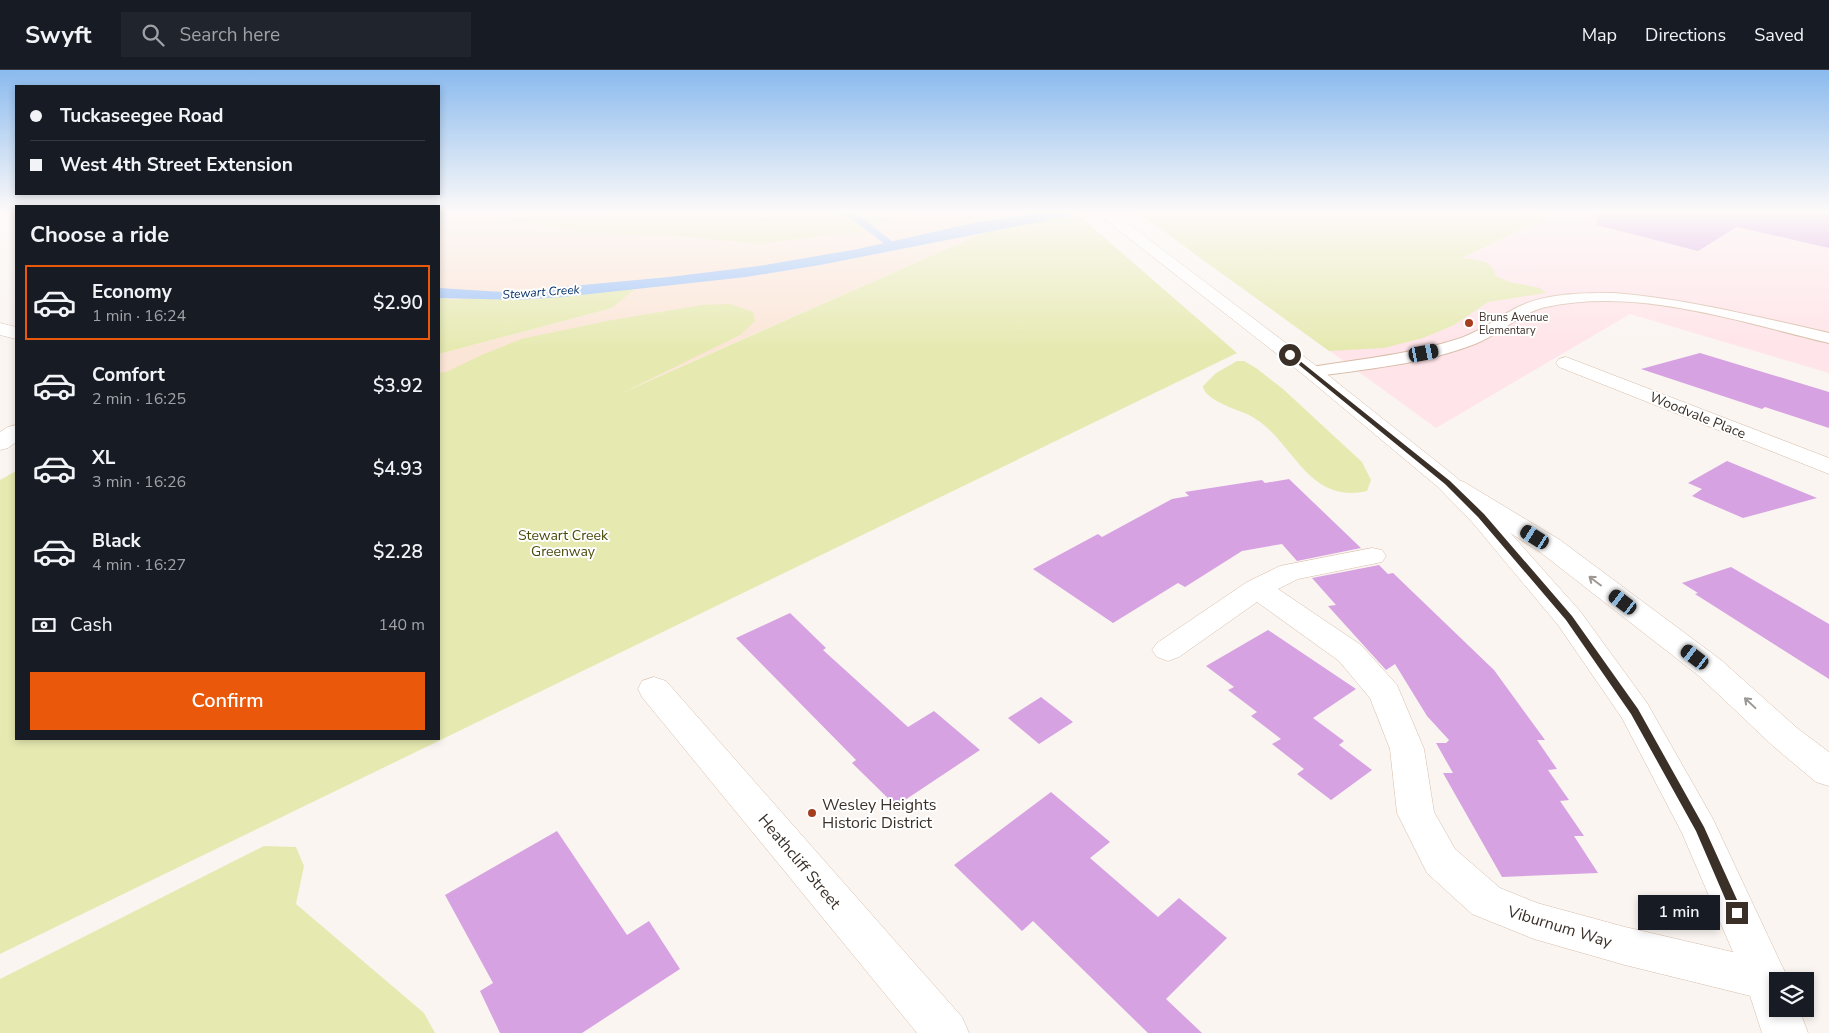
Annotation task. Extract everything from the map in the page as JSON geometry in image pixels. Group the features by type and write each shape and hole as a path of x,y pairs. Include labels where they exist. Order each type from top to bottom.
{"street":[{"path":"1162,258 1312,372 1447,482 1481,516 1569,618 1635,712 1700,830 1767,980 1785,1033"},
{"path":"0,329 15,333"},
{"name":"Woodvale Place","path":"1566,362 1829,466"},
{"path":"0,442 15,433"},
{"path":"1447,482 1557,552 1710,668 1785,737 1829,772"},
{"path":"1168,650 1257,588 1290,572 1372,556"},
{"name":"Viburnum Way","path":"1257,588 1350,653 1385,693 1408,749 1416,813 1441,861 1486,901 1534,921 1625,946 1767,980"},
{"name":"Heathcliff Street","path":"654,689 946,1033"}],"lane":[{"path":"1312,372 1438,351 1470,340 1524,309 1546,302 1575,298 1644,300 1714,312 1829,338"}],"shaded area":[{"path":"440,258 926,258 587,408 440,402 440,354 612,308 452,300 440,297"},
{"name":"Bruns Avenue Elementary","path":"1463,258 1829,258 1829,373 1630,314 1436,428 1305,333"}],"green space":[{"name":"Stewart Creek Greenway","path":"927,258 1128,258 1237,353 0,954 0,480 15,472 15,740 440,740 440,373 446,372 521,339 607,321 702,305 730,304 753,312 755,321 740,335 624,392"},
{"path":"1200,258 1462,258 1483,261 1491,266 1496,276 1510,282 1540,288 1546,293 1488,302 1454,325 1423,338 1384,348 1329,351"},
{"path":"641,284 612,308 440,354 440,297 452,300"},
{"path":"1237,361 1244,361 1256,368 1283,389 1362,462 1371,480 1367,491 1346,493 1329,488 1314,479 1264,425 1249,415 1222,404 1209,396 1203,386 1216,373"},
{"path":"264,846 296,847 304,866 296,904 424,1013 435,1033 0,1033 0,979"}],"water":[{"name":"Stewart Creek","path":"806,258 856,258 746,277 563,297 516,300 440,298 440,288 503,292 669,277 759,266"}],"building":[{"path":"1700,353 1829,392 1829,428 1765,407 1762,409 1641,369"},
{"path":"1727,461 1817,498 1743,518 1692,496 1702,489 1688,483"},
{"path":"1289,479 1361,548 1297,561 1282,544 1242,551 1185,587 1178,583 1113,623 1033,569 1098,534 1102,537 1172,499 1189,496 1185,492 1262,480 1265,483"},
{"path":"1379,565 1388,574 1393,573 1494,670 1545,740 1537,740 1557,769 1548,770 1569,800 1560,801 1584,836 1574,836 1598,873 1502,877 1443,773 1453,773 1436,743 1446,743 1449,740 1427,716 1395,664 1386,670 1328,606 1336,605 1312,578"},
{"path":"1731,567 1829,624 1829,679 1695,594 1698,593 1682,583"},
{"path":"790,613 826,648 823,650 908,727 934,711 980,750 896,806 852,763 856,760 736,638"},
{"path":"1268,630 1356,689 1313,718 1344,741 1339,745 1372,770 1331,800 1297,774 1304,769 1272,744 1281,739 1251,716 1257,712 1228,690 1234,687 1206,666"},
{"path":"1041,697 1073,722 1039,744 1008,718"},
{"path":"1051,792 1110,842 1090,858 1158,917 1179,898 1227,938 1166,999 1202,1033 1148,1033 1033,921 1022,931 954,865"},
{"path":"557,831 627,935 649,921 680,969 582,1033 500,1033 480,991 493,983 445,895"}],"place":[{"name":"Bruns Avenue Elementary","path":"1469,323"},
{"name":"Wesley Heights Historic District","path":"812,813"}],"route":[{"path":"1290,355 1447,482 1481,516 1569,618 1635,712 1700,830 1737,913"}]}
